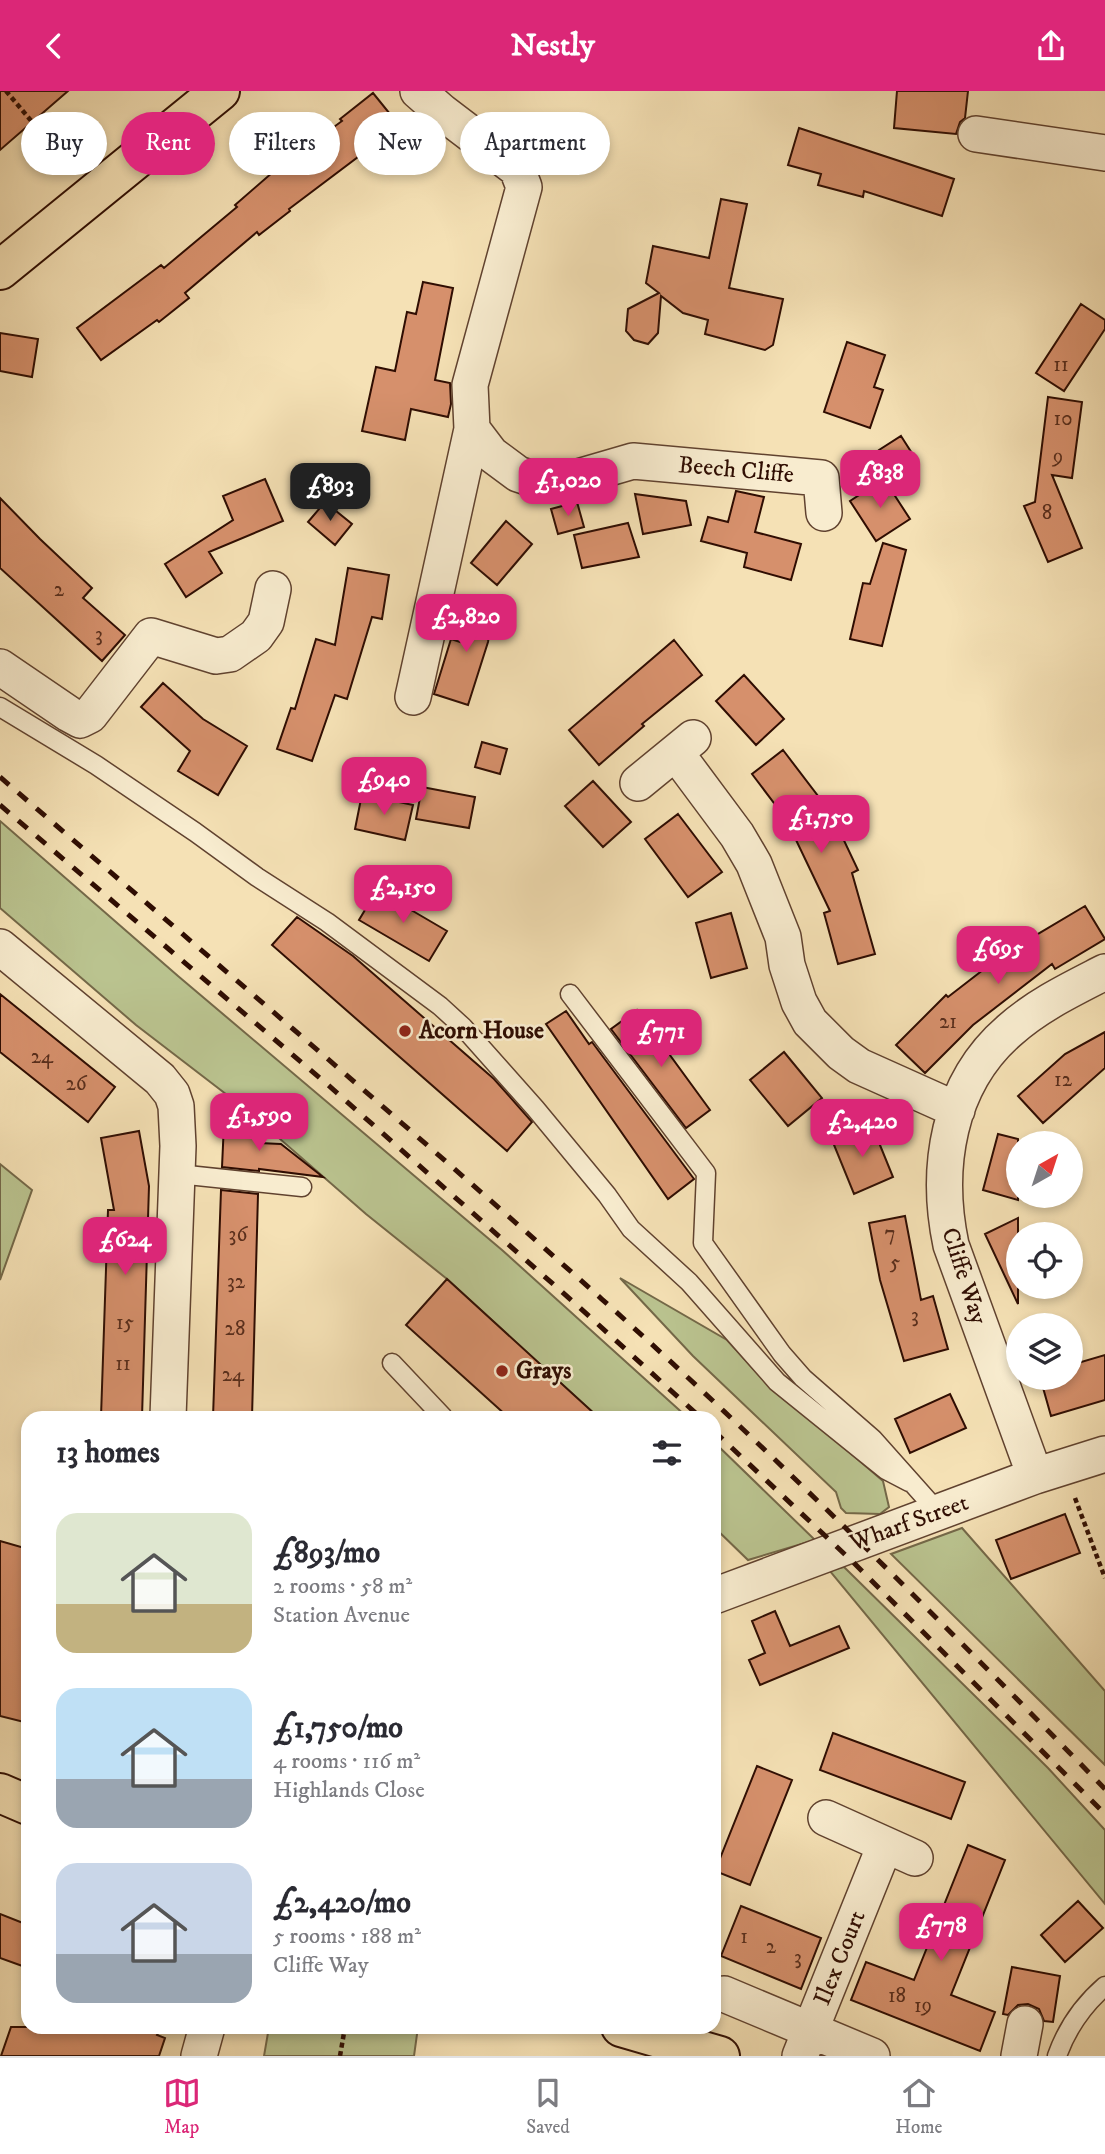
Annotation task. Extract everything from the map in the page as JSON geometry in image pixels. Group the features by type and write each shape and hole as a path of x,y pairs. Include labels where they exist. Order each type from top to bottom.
{"main road":[{"path":"0,270 220,91"},
{"path":"0,1793 21,1802"},
{"path":"645,2034 719,2056"}],"street":[{"path":"414,697 472,429 470,385 524,187 517,169 418,91"},
{"path":"976,134 1105,153"},
{"name":"Beech Cliffe","path":"472,429 491,454 517,474 541,482 561,482 633,461 821,478 824,513"},
{"path":"0,667 80,720 90,715 151,636 216,656 230,654 243,647 256,636 266,622 273,589"},
{"path":"638,783 685,745 719,809 754,864 783,937 787,965 796,993 810,1022 841,1053 859,1066 957,1110"},
{"path":"0,947 160,1079 172,1094 176,1107 178,1174 168,1411"},
{"name":"Cliffe Way","path":"1049,1472 949,1235 943,1178 948,1143 965,1087 993,1047 1009,1030 1056,997 1105,972"},
{"name":"Wharf Street","path":"721,1593 937,1512 1105,1454"},
{"name":"Ilex Court","path":"805,2044 900,1852 826,1818"},
{"name":"Ilex Court","path":"724,1994 805,2044 872,2056"},
{"path":"199,2056 205,2034"}],"lane":[{"path":"0,707 96,765 195,832 257,877 327,922 440,1006 463,1027 544,1118 631,1229 689,1282 777,1382 886,1471 909,1482"},
{"path":"570,994 706,1173 704,1243 782,1354 803,1378 873,1439 937,1512"},
{"path":"178,1174 302,1187"},
{"path":"392,1363 437,1411"},
{"path":"1057,2056 1063,2039 1079,2013 1105,1986"}],"path":[{"path":"6,91 24,112"},
{"path":"1049,1472 1105,1578"},
{"path":"340,2056 344,2034"}],"green space":[{"path":"0,821 178,976 502,1250 680,1411 591,1411 447,1279 366,1214 248,1111 136,1025 0,908"},
{"path":"0,1164 32,1190 0,1280"},
{"path":"620,1278 727,1340 758,1374 883,1481 889,1507 880,1514 846,1513 841,1508 836,1492 693,1356"},
{"path":"721,1449 815,1540 748,1560 721,1534"},
{"path":"962,1528 1105,1691 1105,1765 891,1554"},
{"path":"844,1567 1048,1768 1105,1830 1105,1904 829,1570"},
{"path":"268,2034 417,2034 414,2056 264,2056"}],"building":[{"path":"0,91 68,91 44,112 21,112 21,132 0,150"},
{"path":"897,91 968,91 965,118 960,122 956,134 894,128"},
{"path":"373,93 388,112 354,112 354,160 340,171 342,121 340,119"},
{"path":"799,128 954,179 942,216 864,191 863,197 818,185 821,174 788,165"},
{"path":"270,175 334,175 259,235 257,232 185,293 189,298 159,322 157,320 101,360 77,328 161,265 164,268 237,207 235,205"},
{"path":"721,199 747,204 729,288 783,299 773,345 765,350 705,334 708,320 683,313 661,296 658,333 648,344 634,340 626,331 628,309 659,293 646,283 653,246 709,258"},
{"path":"423,282 453,288 435,380 450,383 451,404 448,417 411,409 405,440 362,431 376,367 395,371 407,312 416,314"},
{"path":"1081,304 1105,320 1105,329 1064,391 1036,373"},
{"path":"0,333 38,339 32,377 0,371"},
{"path":"847,342 885,355 874,387 883,390 870,428 824,412"},
{"path":"1048,397 1082,402 1072,478 1052,475 1082,548 1048,562 1024,506 1035,502"},
{"path":"901,436 915,458 892,472 879,450"},
{"path":"265,479 283,521 209,552 222,573 186,597 165,564 233,520 223,496"},
{"path":"884,479 910,519 876,541 850,501"},
{"path":"736,491 764,497 755,532 801,544 791,580 744,567 747,553 701,541 708,517 728,522"},
{"path":"635,494 686,501 691,525 643,534"},
{"path":"0,498 92,588 83,598 125,635 102,661 0,568"},
{"path":"325,502 352,524 335,545 308,522"},
{"path":"577,502 584,527 558,534 551,509"},
{"path":"506,521 532,544 497,585 471,563"},
{"path":"628,523 639,557 582,568 574,535"},
{"path":"883,543 906,550 882,646 850,639 863,583 870,584"},
{"path":"348,568 389,575 382,619 372,617 347,699 335,695 312,761 277,749 291,708 295,709 316,639 335,645"},
{"path":"467,600 494,604 488,642 468,705 434,694 451,639 460,642"},
{"path":"674,640 702,675 642,724 644,726 599,765 569,730"},
{"path":"744,675 784,719 756,745 716,701"},
{"path":"163,683 203,719 247,746 218,795 178,771 190,751 141,707"},
{"path":"482,742 507,749 500,774 475,767"},
{"path":"783,750 831,813 858,870 852,873 875,954 838,964 824,913 830,911 786,819 752,774"},
{"path":"593,781 631,822 603,847 565,806"},
{"path":"422,787 475,797 469,828 416,819"},
{"path":"362,794 413,805 405,840 355,829"},
{"path":"678,814 722,872 688,897 645,839"},
{"path":"377,890 447,931 429,961 359,920"},
{"path":"1085,906 1105,939 1055,969 1052,964 973,1025 925,1073 896,1045 946,995 948,997 1014,946"},
{"path":"731,913 747,968 711,978 696,923"},
{"name":"Acorn House","path":"297,917 353,956 494,1079 532,1122 507,1151 272,945"},
{"path":"0,994 115,1087 88,1122 0,1052"},
{"path":"637,1010 710,1110 686,1128 611,1029"},
{"path":"566,1011 694,1179 668,1199 546,1024"},
{"path":"1105,1032 1105,1068 1043,1123 1018,1096 1065,1054"},
{"path":"784,1052 822,1098 788,1126 750,1080"},
{"path":"224,1123 259,1126 260,1143 281,1144 323,1177 222,1167"},
{"path":"871,1123 893,1177 854,1194 832,1140"},
{"path":"139,1131 149,1186 142,1411 101,1411 108,1210 114,1210 101,1138"},
{"path":"998,1134 1006,1136 1006,1197 983,1190"},
{"path":"221,1190 258,1194 252,1411 213,1411"},
{"path":"905,1216 921,1300 933,1296 948,1349 904,1361 880,1280 869,1223"},
{"path":"1006,1224 1006,1279 985,1234"},
{"name":"Grays","path":"447,1279 591,1411 501,1411 406,1325"},
{"path":"1105,1355 1105,1400 1051,1416 1044,1390 1083,1390 1083,1361"},
{"path":"950,1394 966,1428 910,1453 895,1419"},
{"path":"1065,1514 1080,1553 1011,1579 996,1540"},
{"path":"0,1541 21,1547 21,1721 0,1716"},
{"path":"775,1611 790,1646 839,1626 849,1648 760,1685 749,1660 765,1653 752,1621"},
{"path":"833,1733 965,1782 951,1819 820,1770"},
{"path":"757,1766 792,1780 750,1885 721,1873 721,1856"},
{"path":"968,1845 1005,1860 951,1995 995,2012 980,2051 851,2000 866,1962 914,1980"},
{"path":"1078,1901 1103,1928 1065,1962 1041,1935"},
{"path":"741,1906 821,1938 801,1989 721,1956"},
{"path":"0,1914 21,1922 21,1966 0,1958"},
{"path":"1012,1967 1060,1976 1053,2022 1044,2021 1039,2009 1028,2004 1018,2005 1008,2015 1003,2014"},
{"path":"11,2027 21,2027 21,2034 158,2034 165,2038 159,2056 1,2056"}],"railway":[{"path":"0,777 462,1175 614,1310 740,1426 863,1545 1105,1789"},
{"path":"0,805 328,1085 693,1411"},
{"path":"721,1438 854,1563 1105,1814"}],"place":[{"name":"Acorn House","path":"405,1031"},
{"name":"Grays","path":"502,1371"}]}
